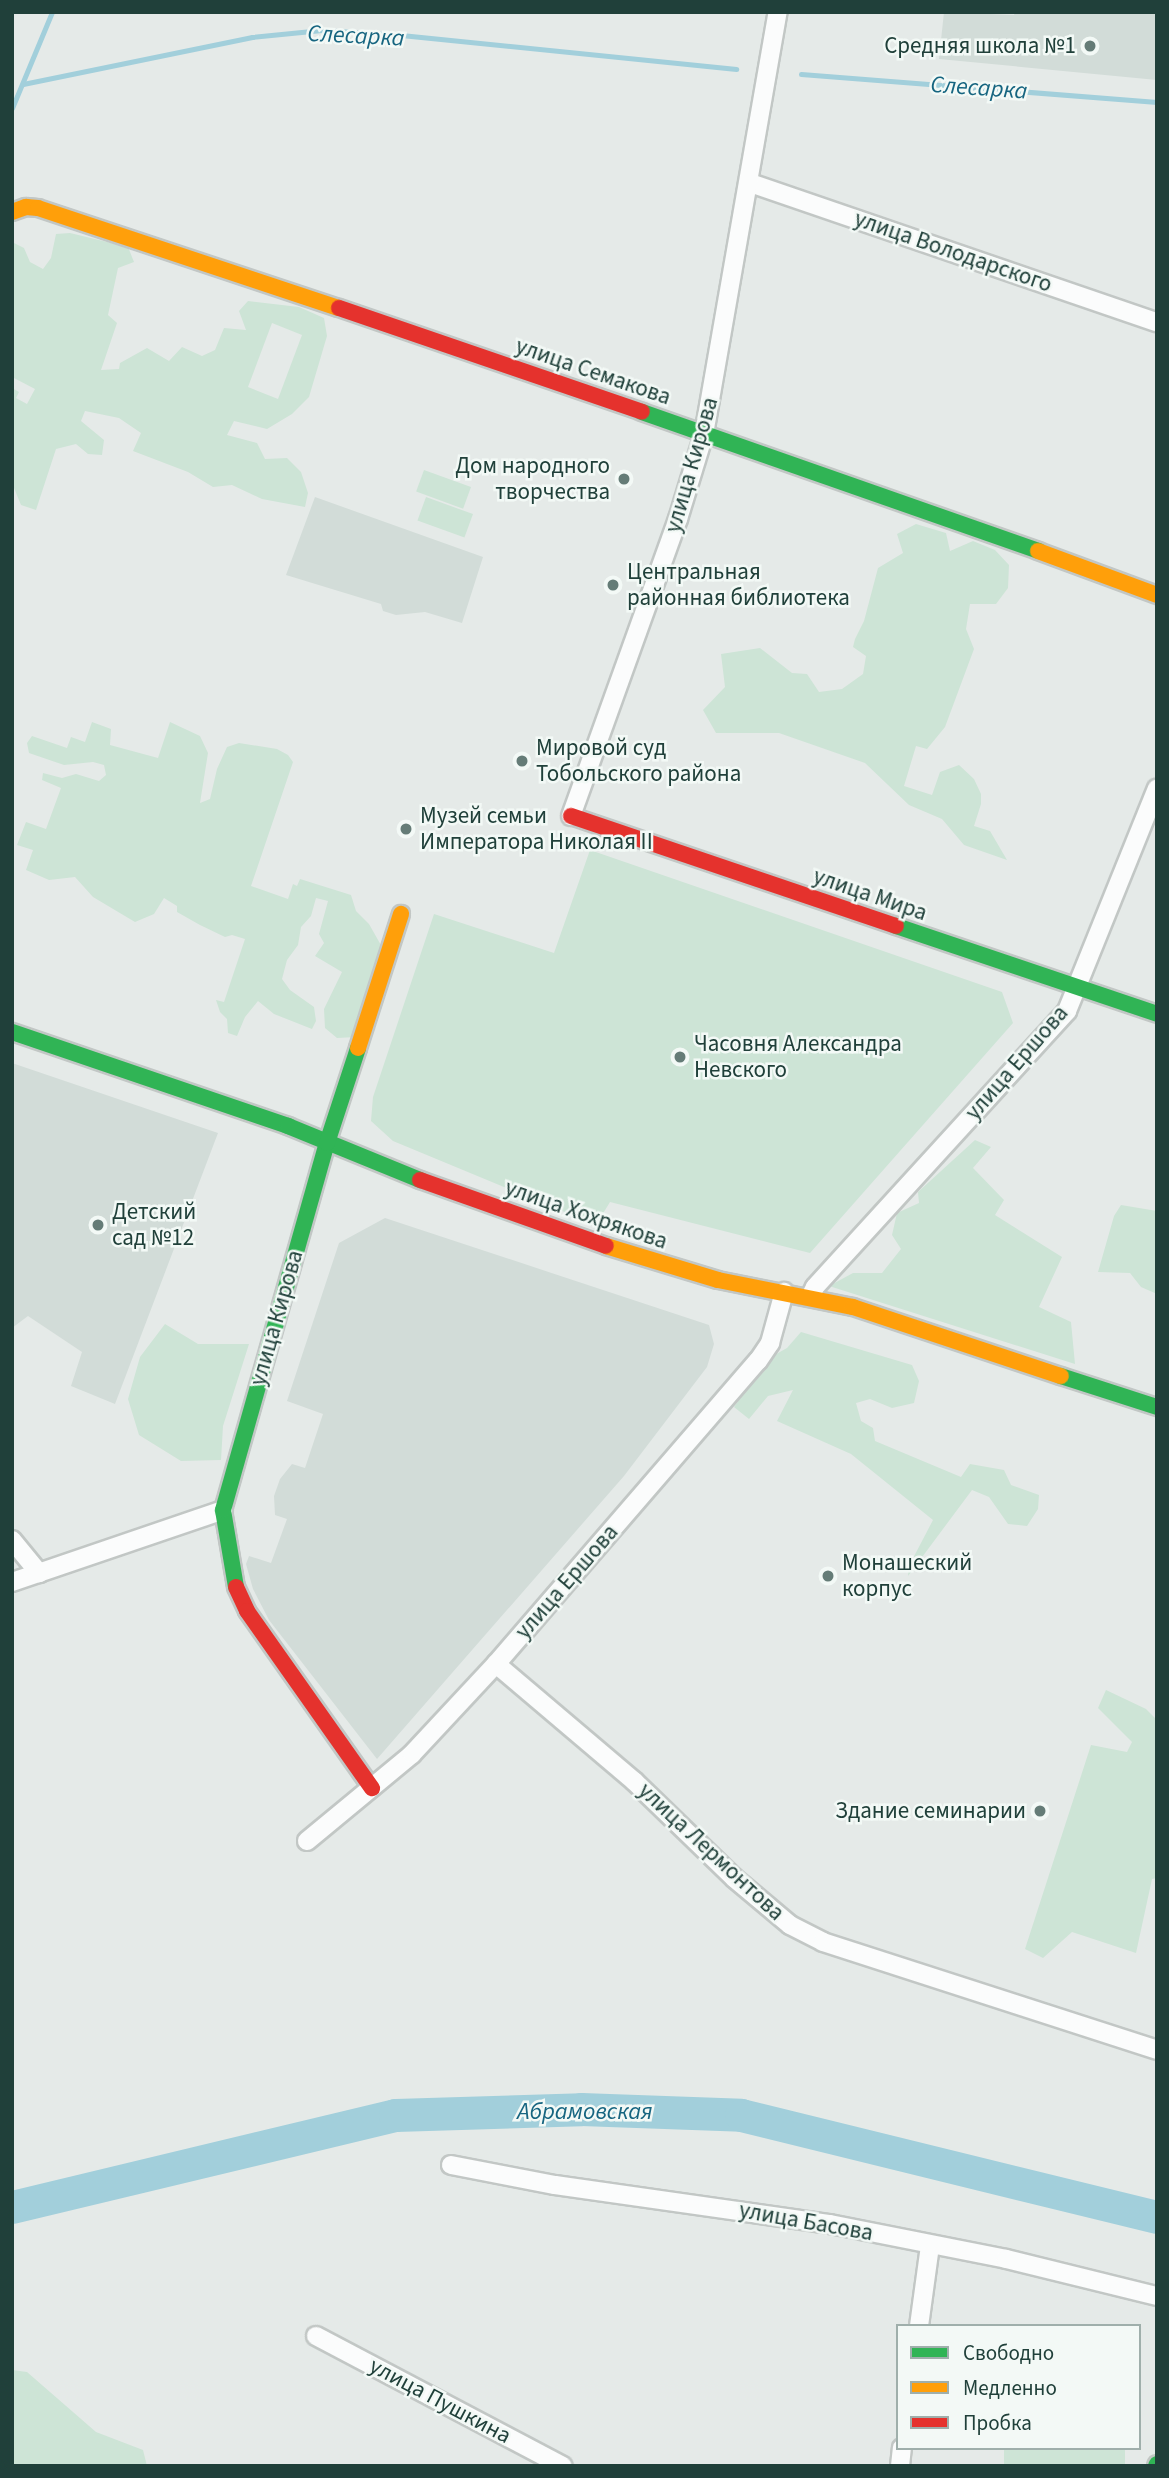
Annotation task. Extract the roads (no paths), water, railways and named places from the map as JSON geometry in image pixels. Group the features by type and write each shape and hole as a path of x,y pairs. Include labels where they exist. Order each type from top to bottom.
{"street":[{"name":"улица Кирова","path":"571,816 678,519 704,434 778,12"},
{"name":"улица Володарского","path":"750,183 1157,322"},
{"name":"улица Семакова","path":"12,212 26,207 38,208 81,221 860,486 1157,594"},
{"name":"улица Ершова","path":"810,1297 815,1287 1067,1011 1157,788"},
{"name":"улица Мира","path":"571,816 1157,1014"},
{"name":"улица Кирова","path":"223,1510 327,1143 401,914"},
{"name":"улица Хохрякова","path":"12,1032 231,1106 454,1194 660,1264 718,1280 853,1307 1157,1407"},
{"name":"улица Ершова","path":"307,1842 446,1721 496,1664 758,1361 771,1343 784,1292"},
{"path":"12,1582 223,1510 235,1585 247,1611 372,1788"},
{"path":"12,1540 39,1573"},
{"name":"улица Лермонтова","path":"496,1664 634,1781 770,1911 806,1934 1157,2050"},
{"name":"улица Басова","path":"451,2165 578,2188 802,2219 1006,2259 1157,2296"},
{"path":"919,2324 930,2246"},
{"name":"улица Пушкина","path":"316,2336 563,2466"}],"waterway":[{"path":"12,108 52,12"},
{"name":"Слесарка","path":"23,84 252,37 322,30 401,35 736,69"},
{"name":"Слесарка","path":"801,74 1157,102"},
{"name":"Абрамовская","path":"12,2207 395,2115 581,2109 741,2115 1157,2217"}],"place":[{"name":"Средняя школа №1","path":"1090,46"},
{"name":"Дом народного творчества","path":"624,479"},
{"name":"Центральная районная библиотека","path":"613,585"},
{"name":"Мировой суд Тобольского района","path":"522,761"},
{"name":"Музей семьи Императора Николая II","path":"406,829"},
{"name":"Часовня Александра Невского","path":"680,1057"},
{"name":"Детский сад №12","path":"98,1225"},
{"name":"Монашеский корпус","path":"828,1576"},
{"name":"Здание семинарии","path":"1040,1811"}]}
